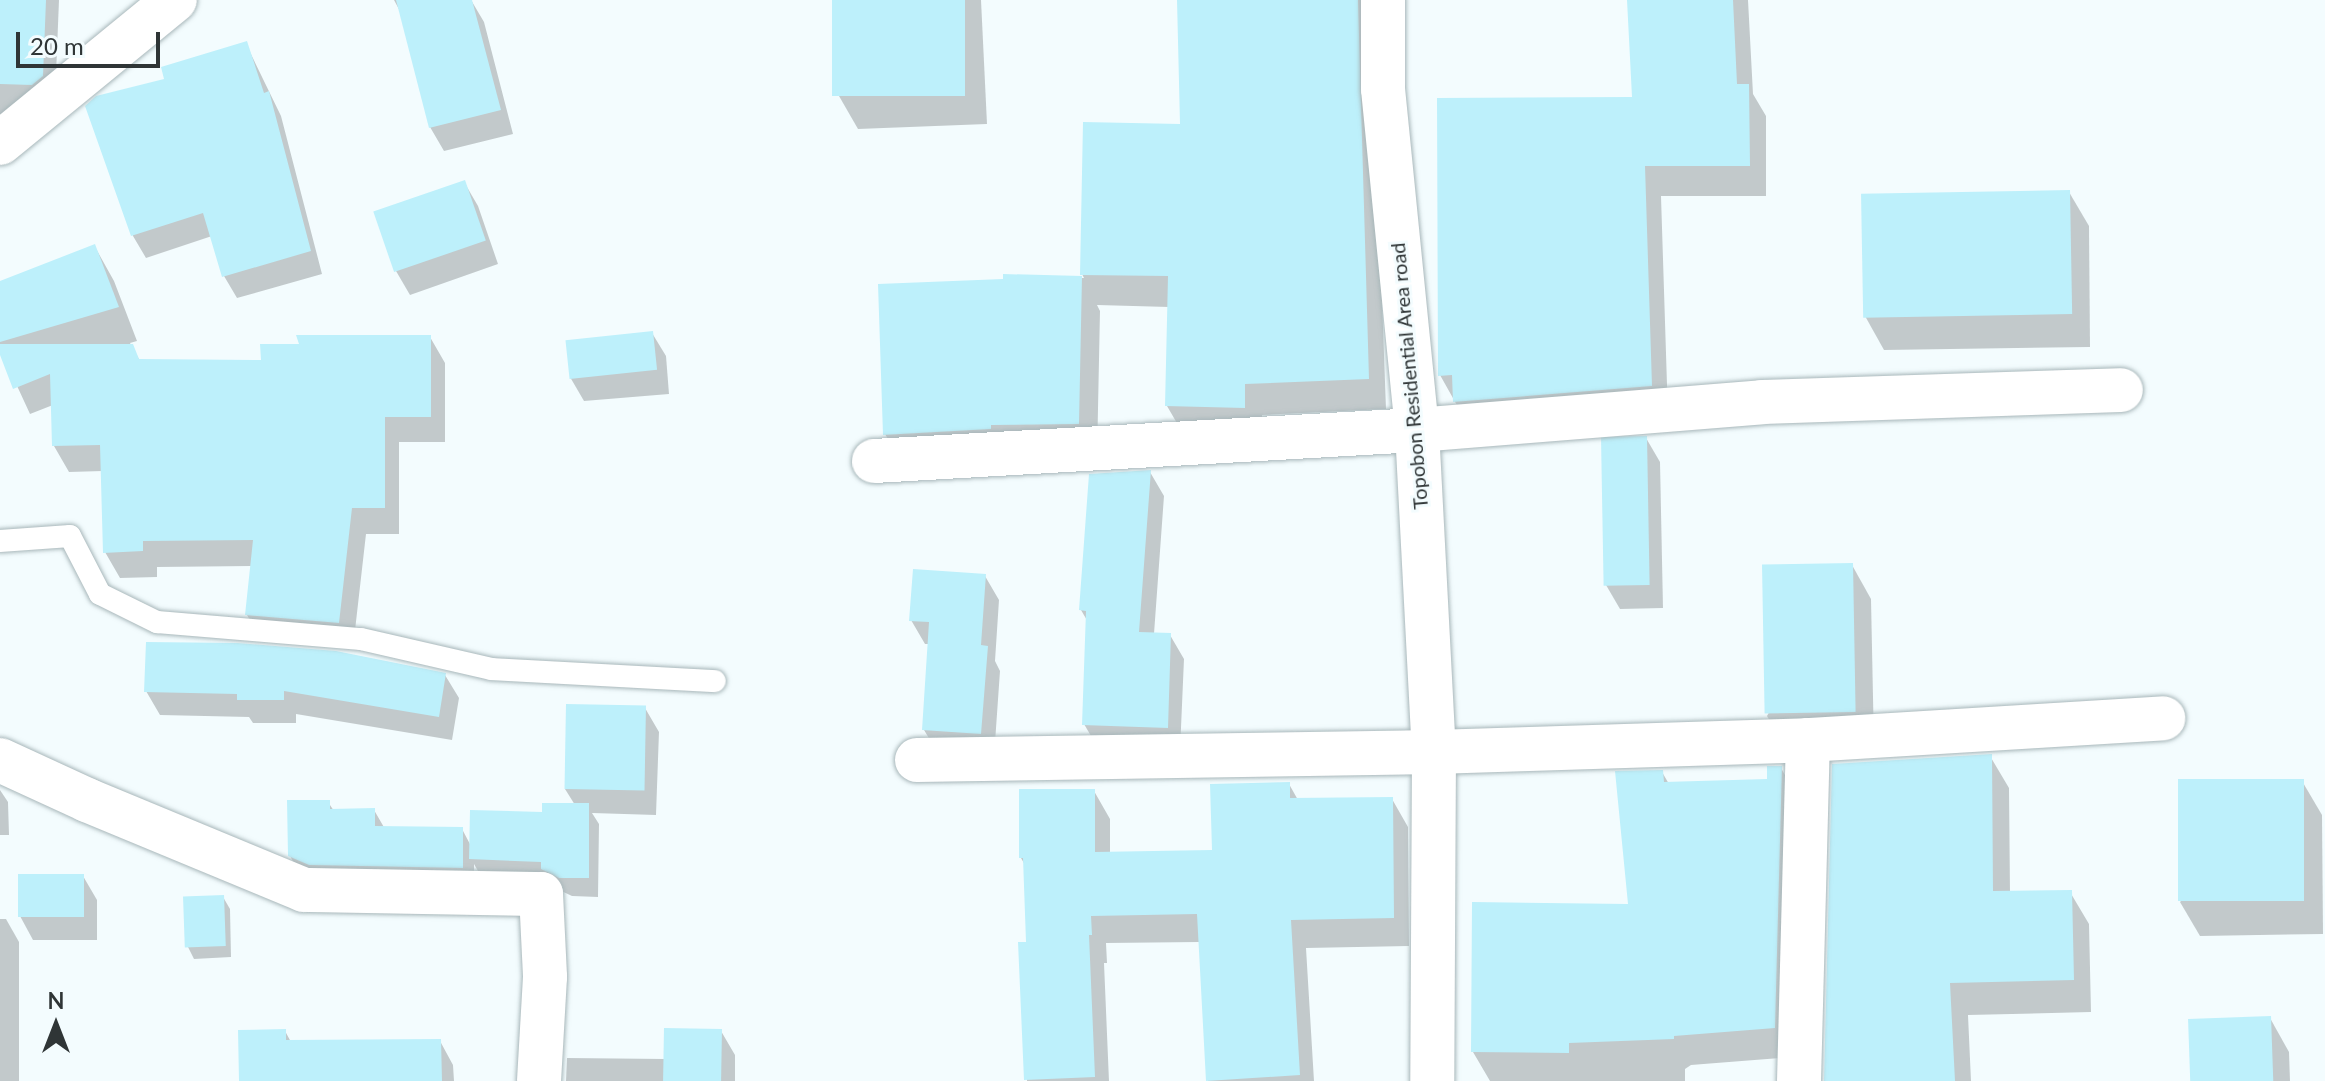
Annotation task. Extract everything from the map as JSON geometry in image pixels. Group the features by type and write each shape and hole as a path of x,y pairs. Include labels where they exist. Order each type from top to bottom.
{"street":[{"path":"0,143 175,0"},
{"name":"Topobon Residential Area road","path":"1383,0 1383,89 1417,430 1434,752 1432,1081"},
{"path":"874,461 1417,430 1762,402 2121,390"},
{"path":"917,760 1434,752 1808,740 2163,718"},
{"path":"1799,1081 1808,740"},
{"path":"0,760 87,800 304,890 541,894 545,977 539,1081"}],"lane":[{"path":"0,541 70,536 100,594 157,622 361,639 492,669 715,681"}],"building":[{"path":"0,0 46,0 43,76 32,85 0,84"},
{"path":"396,0 472,0 501,110 429,128"},
{"path":"832,0 965,0 965,96 832,96"},
{"path":"1177,0 1358,0 1369,379 1245,384 1245,408 1165,406 1168,276 1080,275 1083,122 1180,124"},
{"path":"1627,0 1733,0 1737,84 1749,84 1750,166 1645,166 1652,386 1453,402 1452,375 1438,376 1437,98 1632,97"},
{"path":"247,41 264,93 269,91 311,251 222,277 203,213 131,236 85,106 96,96 164,79 161,67"},
{"path":"465,180 486,241 394,272 373,212"},
{"path":"2070,190 2072,314 1863,318 1861,194"},
{"path":"95,244 119,307 0,342 0,281"},
{"path":"1003,274 1082,276 1079,424 991,425 991,429 883,435 878,284 1003,279"},
{"path":"653,331 657,370 570,379 565,340"},
{"path":"296,335 431,335 431,417 385,417 385,508 352,508 339,623 245,615 253,540 143,541 143,551 103,553 100,445 52,446 50,374 13,389 0,355 0,344 133,344 139,359 261,360 260,344 299,344"},
{"path":"1647,436 1650,585 1604,586 1601,437"},
{"path":"1151,470 1139,632 1171,633 1168,728 1082,725 1086,611 1079,610 1089,474"},
{"path":"1853,563 1856,712 1765,714 1762,565"},
{"path":"913,569 986,574 981,645 988,646 981,734 922,730 929,622 909,621"},
{"path":"146,642 237,643 336,651 446,673 439,717 284,691 284,700 237,700 237,694 144,692"},
{"path":"566,704 646,705 645,790 565,789"},
{"path":"1992,754 1993,891 2072,890 2074,980 1950,983 1955,1081 1824,1081 1832,764"},
{"path":"1767,766 1782,766 1775,1028 1674,1036 1674,1039 1569,1043 1569,1053 1471,1052 1472,902 1628,904 1615,771 1663,770 1664,782 1767,779"},
{"path":"2178,779 2304,779 2304,901 2178,901"},
{"path":"1290,782 1290,798 1393,797 1394,918 1291,920 1300,1075 1206,1081 1197,914 1091,916 1092,935 1089,935 1095,1077 1024,1080 1018,942 1026,942 1023,858 1019,858 1019,789 1095,789 1095,852 1212,850 1210,784"},
{"path":"287,800 330,800 330,809 375,808 375,826 463,827 463,868 309,865 288,856"},
{"path":"542,803 589,803 589,878 559,878 541,869 541,862 469,859 470,810 542,812"},
{"path":"18,874 84,874 84,917 18,917"},
{"path":"224,895 226,946 185,947 183,896"},
{"path":"2271,1016 2273,1081 2190,1081 2188,1019"},
{"path":"664,1028 722,1029 721,1081 663,1081"},
{"path":"286,1029 286,1040 441,1039 442,1081 239,1081 238,1030"}]}
